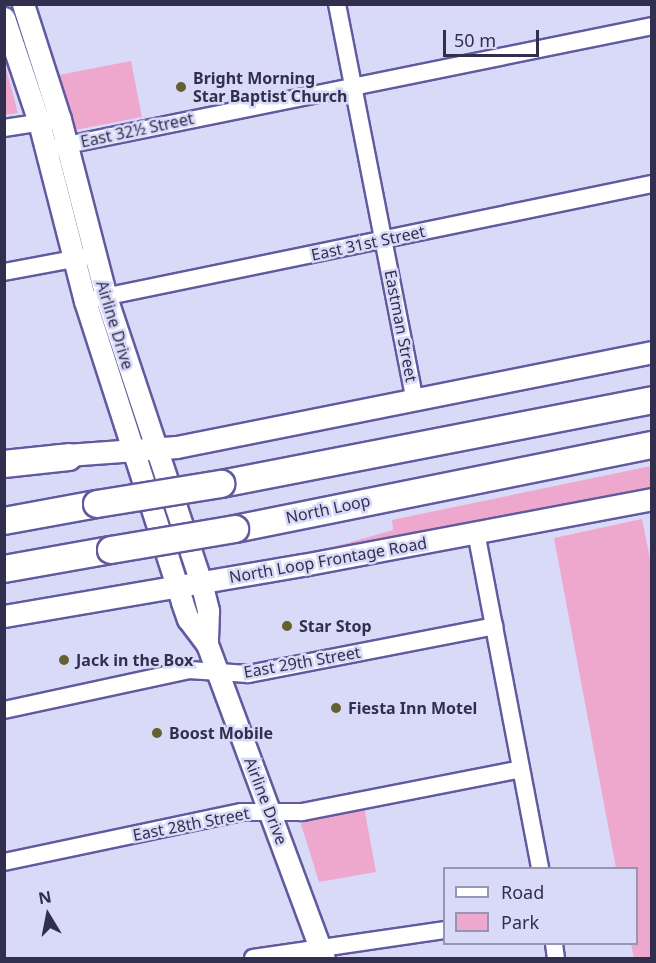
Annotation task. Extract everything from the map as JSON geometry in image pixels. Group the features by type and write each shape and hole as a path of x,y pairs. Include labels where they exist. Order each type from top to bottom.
{"highway":[{"path":"4,521 647,403"},
{"name":"North Loop","path":"4,569 235,529 651,445"},
{"path":"4,464 69,457"}],"main road":[{"name":"Airline Drive","path":"23,4 83,257 85,301 188,619 207,644 272,812 322,954"},
{"name":"Airline Drive","path":"4,18 50,121"},
{"name":"Airline Drive","path":"83,257 106,297 201,582 207,611 207,644"},
{"path":"4,453 69,457 156,448 416,400 651,352"},
{"name":"North Loop Frontage Road","path":"4,616 177,587 651,499"}],"street":[{"name":"Eastman Street","path":"337,4 416,400"},
{"name":"East 32½ Street","path":"57,147 651,26"},
{"path":"4,128 50,121"},
{"name":"East 31st Street","path":"85,301 651,184"},
{"path":"4,272 83,257"},
{"path":"476,532 540,867"},
{"name":"East 29th Street","path":"4,710 189,670 248,674 494,626"},
{"name":"East 28th Street","path":"4,861 242,812 302,812 521,769"},
{"path":"253,958 322,954 443,930"}],"green space":[{"path":"131,61 142,117 67,131 56,76"},
{"path":"5,65 18,113 4,115"},
{"path":"651,466 651,487 323,550 393,530 392,520"},
{"path":"642,519 652,568 651,958 634,958 631,945 638,945 638,867 616,867 554,538"},
{"path":"364,807 376,872 319,882 301,824 309,818"}],"place":[{"name":"Bright Morning Star Baptist Church","path":"181,87"},
{"name":"Star Stop","path":"287,626"},
{"name":"Jack in the Box","path":"64,660"},
{"name":"Fiesta Inn Motel","path":"336,708"},
{"name":"Boost Mobile","path":"157,733"}]}
